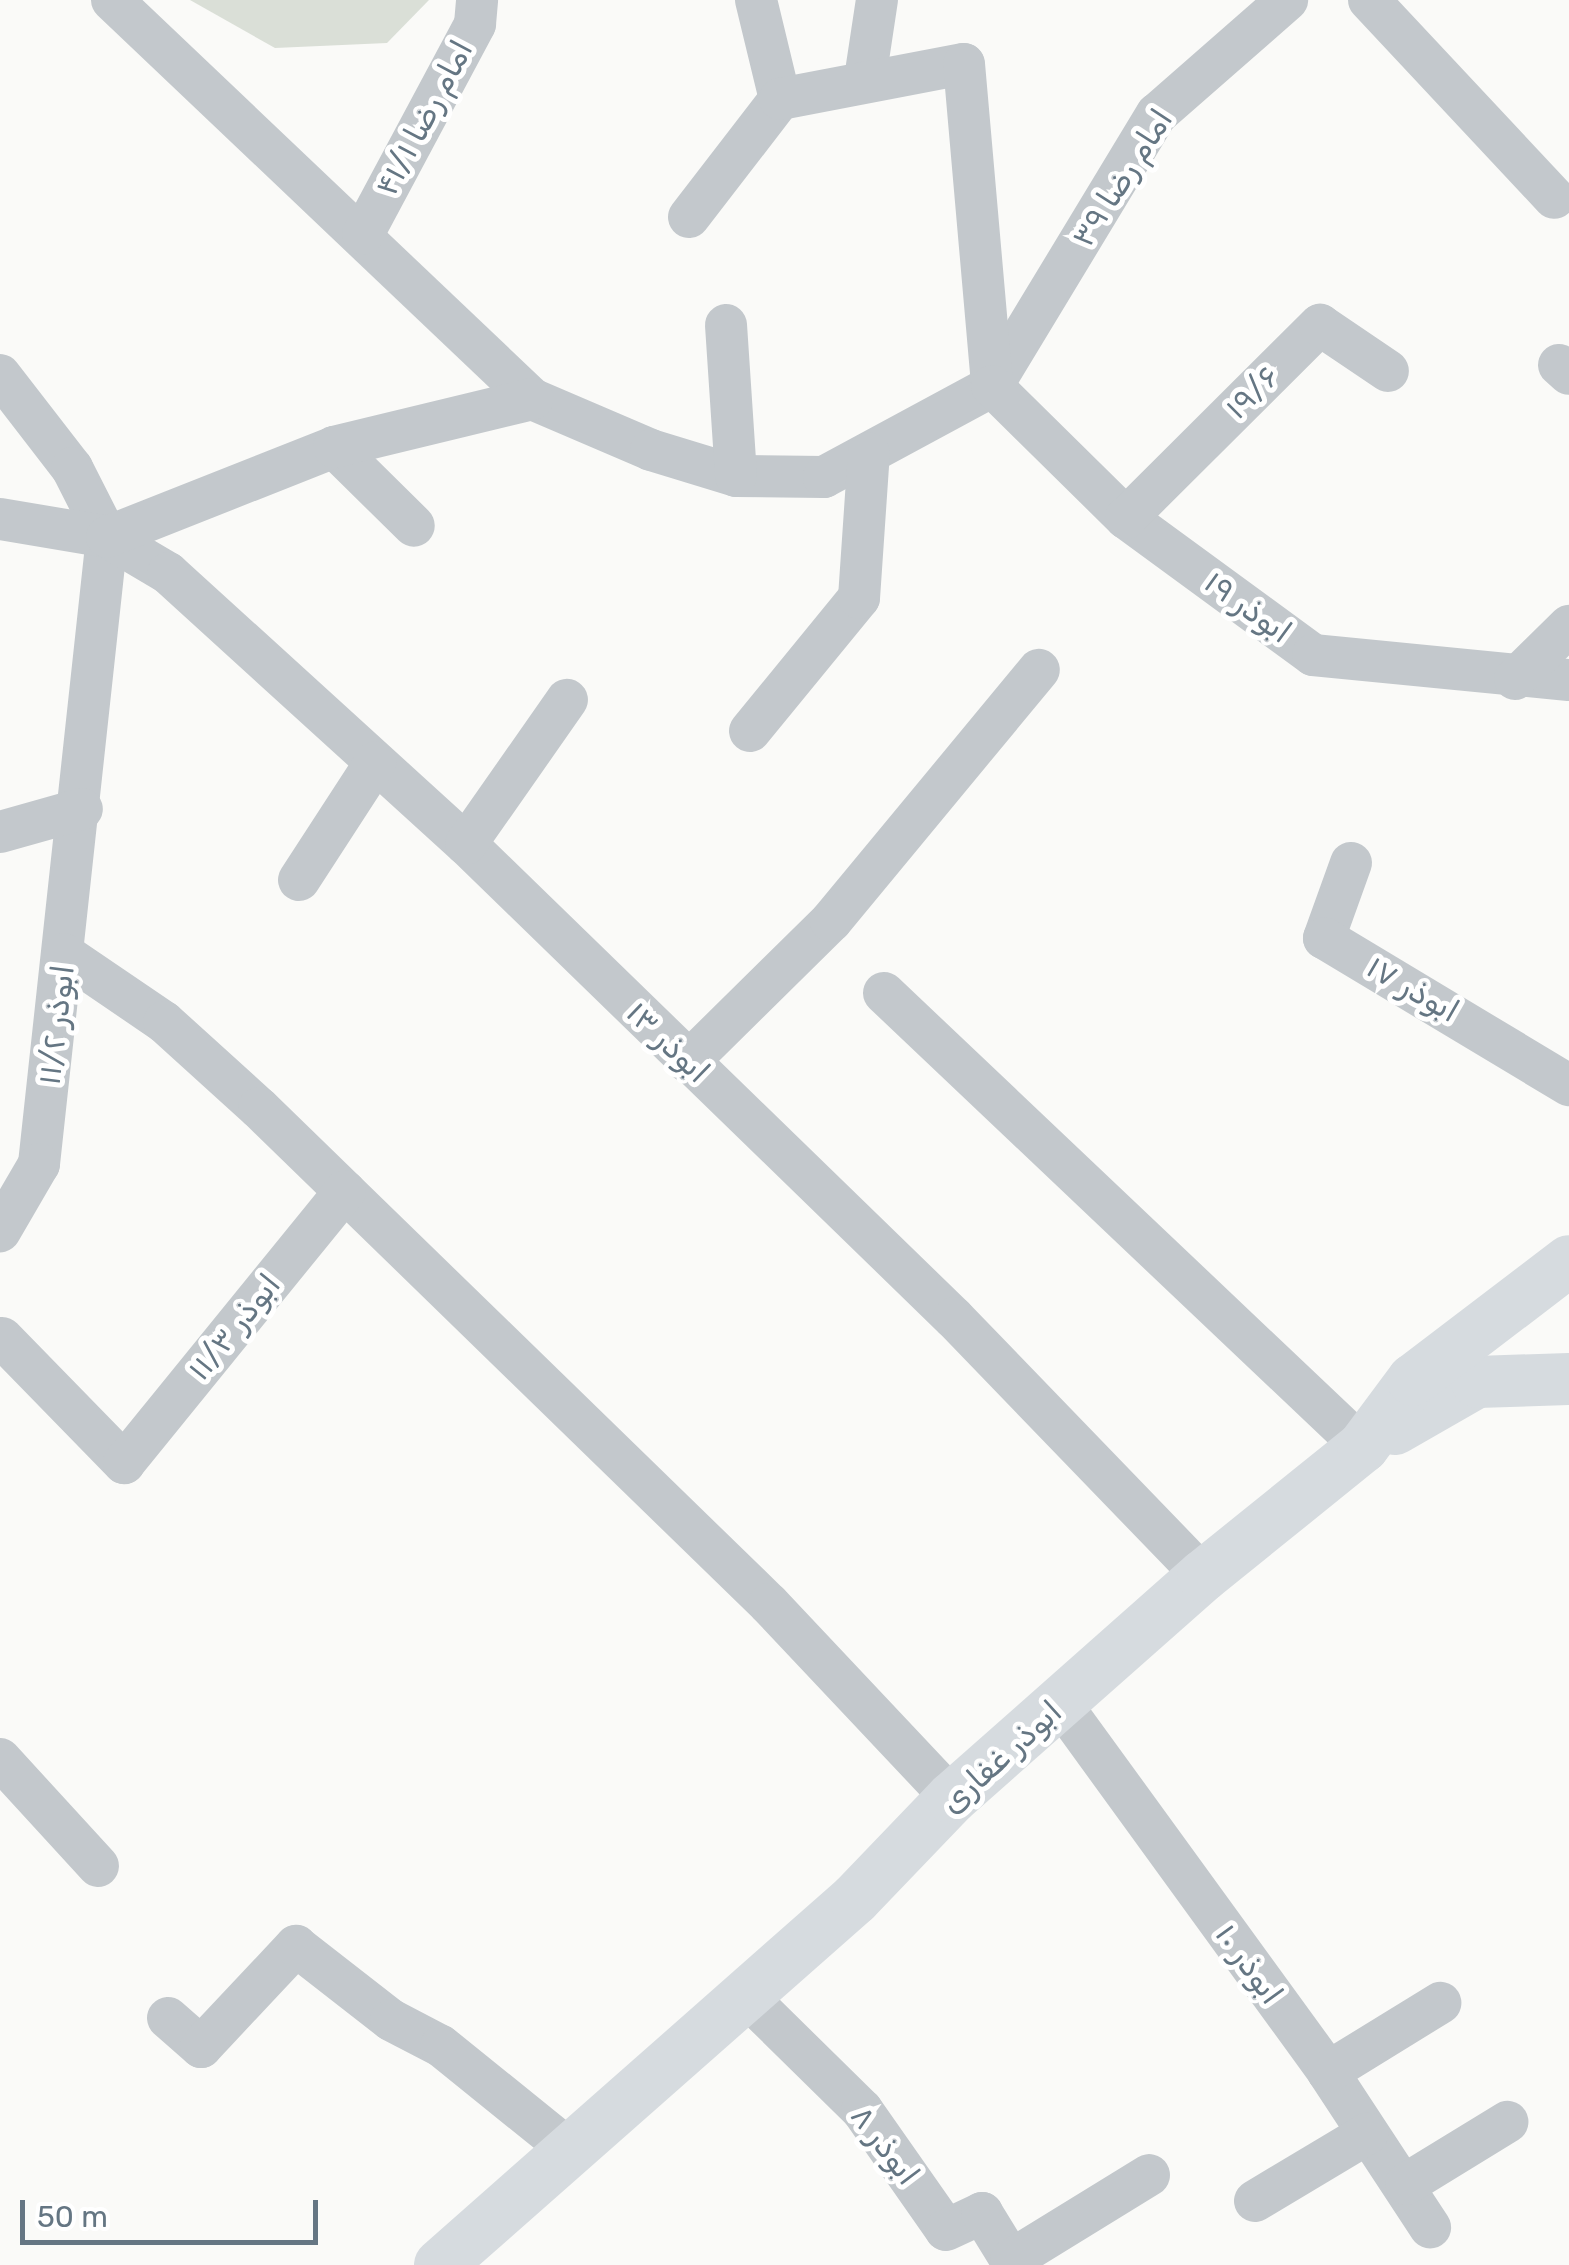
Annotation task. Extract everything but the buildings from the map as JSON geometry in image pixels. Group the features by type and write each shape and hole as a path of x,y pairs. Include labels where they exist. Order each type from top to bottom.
{"main road":[{"name":"ابوذر غفاری","path":"440,2265 854,1899 952,1798 1203,1576 1364,1447 1413,1380 1569,1261"},
{"path":"1364,1447 1477,1382 1569,1379"}],"street":[{"path":"112,0 363,234 532,399 651,450 736,476 824,477 992,386 964,64 865,79 780,99 689,217"},
{"name":"امام رضا ۴۱/۱","path":"363,234 475,24 477,0"},
{"path":"756,0 780,99"},
{"path":"865,79 878,0"},
{"path":"1369,0 1554,198"},
{"name":"امام رضا ۳۹","path":"992,386 1157,114 1270,7"},
{"path":"726,325 736,476"},
{"name":"۱۹/۶","path":"1126,518 1320,325 1388,372"},
{"path":"0,375 72,468 107,537"},
{"name":"ابوذر ۱۹","path":"992,386 1126,518 1313,655 1515,679 1569,680"},
{"path":"0,519 107,537 334,448 532,399"},
{"path":"334,448 414,526"},
{"path":"750,731 858,598 869,453"},
{"name":"ابوذر ۱۳","path":"107,537 168,573 466,844 954,1318 1203,1576"},
{"name":"ابوذر ۱۱/۲","path":"0,1231 40,1164 82,809 107,537"},
{"path":"1515,679 1569,626"},
{"path":"688,1062 831,920 1039,670"},
{"path":"466,844 566,700"},
{"path":"299,880 375,763"},
{"path":"0,832 82,809"},
{"name":"ابوذر ۱۷","path":"1351,863 1324,938 1569,1085"},
{"path":"64,954 164,1022 345,1192 768,1604 952,1798"},
{"path":"884,992 1364,1447"},
{"name":"ابوذر ۱۱/۳","path":"2,1338 124,1463 345,1192"},
{"name":"ابوذر ۱۰","path":"1061,1704 1328,2072 1367,2134 1406,2184 1430,2228"},
{"path":"0,1759 98,1866"},
{"path":"168,2018 201,2047 296,1946 392,2020 442,2046 570,2150"},
{"name":"ابوذر ۸","path":"745,1996 862,2110 946,2230 982,2213 1012,2262"},
{"path":"1328,2072 1440,2003"},
{"path":"1406,2184 1506,2122"},
{"path":"1255,2202 1367,2134"},
{"path":"1012,2262 1149,2175"}],"shaded area":[{"path":"190,0 429,0 387,43 275,48"}]}
